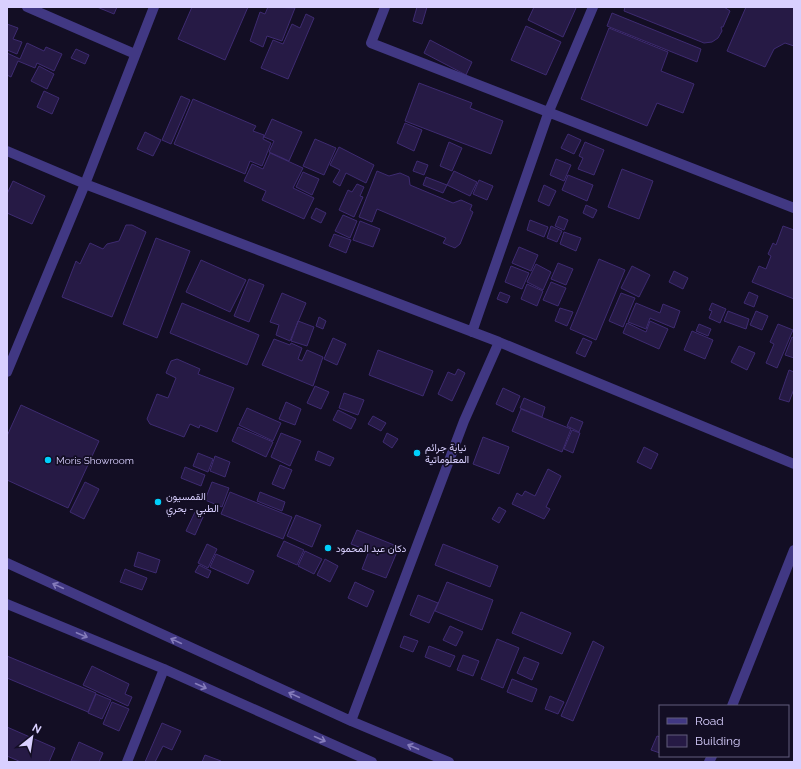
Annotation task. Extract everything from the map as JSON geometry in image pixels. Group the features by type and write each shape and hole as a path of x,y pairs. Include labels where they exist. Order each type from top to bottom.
{"street":[{"path":"27,7 135,54"},
{"path":"7,372 85,184 154,7"},
{"path":"385,7 371,43 549,111 794,208"},
{"path":"472,332 549,111 593,7"},
{"path":"7,151 85,184 499,342 794,464"},
{"path":"351,721 464,421 499,342"},
{"path":"732,705 794,550"},
{"path":"7,563 351,721 449,762"},
{"path":"7,604 164,669 372,762"},
{"path":"126,762 164,669"}],"building":[{"path":"97,7 117,7 114,14"},
{"path":"192,7 248,7 225,60 178,39"},
{"path":"268,7 295,8 282,41 267,36 263,47 250,41 260,12 265,14"},
{"path":"417,7 427,7 422,24 413,21"},
{"path":"534,7 576,8 563,37 528,20"},
{"path":"625,7 724,7 730,11 723,27 721,27 722,31 718,38 712,42 704,43 624,11"},
{"path":"746,7 794,7 794,46 785,43 774,49 765,67 727,51"},
{"path":"612,13 701,49 697,62 607,26"},
{"path":"306,14 314,18 288,79 261,68 273,40 283,44 292,24 300,28"},
{"path":"7,24 18,28 13,39 22,42 17,54 7,50"},
{"path":"526,26 561,42 546,75 511,60"},
{"path":"609,28 668,52 661,71 694,84 683,113 657,103 647,126 581,99"},
{"path":"430,40 472,62 466,75 424,53"},
{"path":"27,43 44,51 46,47 62,54 54,71 37,63 35,68 18,61 11,77 7,75 7,53 20,59"},
{"path":"76,49 89,55 85,64 71,58"},
{"path":"39,66 54,74 47,89 31,81"},
{"path":"419,83 472,103 470,108 503,121 491,154 405,121"},
{"path":"44,91 59,98 52,114 37,107"},
{"path":"181,96 190,100 171,144 162,140"},
{"path":"193,99 256,126 253,131 264,135 263,139 271,143 262,166 250,161 245,174 174,144"},
{"path":"272,119 302,132 289,161 269,152 274,141 264,137"},
{"path":"405,123 422,130 414,151 397,143"},
{"path":"145,132 161,140 153,156 137,149"},
{"path":"568,134 581,140 574,154 561,148"},
{"path":"315,139 336,148 324,175 303,166"},
{"path":"449,142 462,148 452,171 440,166"},
{"path":"585,142 604,150 594,175 578,169 583,158 579,156"},
{"path":"339,147 374,165 366,183 346,173 340,186 333,182 340,170 330,165"},
{"path":"270,153 303,168 293,188 314,198 304,219 262,200 266,191 244,181 252,164 263,169"},
{"path":"556,159 571,165 564,181 550,175"},
{"path":"417,161 428,165 424,175 413,171"},
{"path":"622,169 653,181 639,219 608,207"},
{"path":"377,171 389,176 400,173 409,177 410,185 453,203 461,200 472,205 470,210 473,212 460,244 455,248 443,243 446,238 377,209 372,222 359,217"},
{"path":"454,171 477,182 470,196 447,185"},
{"path":"303,172 319,179 312,195 296,187"},
{"path":"568,175 593,185 587,201 562,190"},
{"path":"426,177 447,185 443,193 423,185"},
{"path":"479,180 493,186 487,200 473,194"},
{"path":"13,181 45,196 32,224 7,213 7,194"},
{"path":"357,184 364,187 360,196 363,197 354,217 339,210 348,190 352,192"},
{"path":"544,185 556,191 549,206 538,201"},
{"path":"586,205 597,210 593,218 583,213"},
{"path":"316,208 326,213 321,223 311,218"},
{"path":"343,215 357,221 350,238 335,231"},
{"path":"559,216 568,220 564,230 555,226"},
{"path":"530,220 548,227 544,237 527,230"},
{"path":"360,221 380,229 373,247 353,240"},
{"path":"126,225 132,225 146,232 112,317 62,297 76,261 80,264 90,243 103,249 107,244 119,241"},
{"path":"551,226 562,231 557,242 547,238"},
{"path":"783,226 794,230 794,299 752,282 759,266 766,269 771,256 768,254 773,243 776,245"},
{"path":"564,232 581,238 576,251 560,244"},
{"path":"334,234 351,240 346,253 329,246"},
{"path":"156,238 190,251 157,338 123,324"},
{"path":"519,247 538,255 531,271 512,263"},
{"path":"599,259 625,270 596,340 570,329"},
{"path":"201,260 246,280 230,312 186,292"},
{"path":"558,263 573,269 566,285 551,279"},
{"path":"536,264 551,272 543,290 527,282"},
{"path":"511,266 529,273 522,289 505,282"},
{"path":"632,266 650,275 639,297 621,288"},
{"path":"674,271 688,278 683,289 669,282"},
{"path":"249,279 264,285 249,322 234,316"},
{"path":"551,282 566,288 558,306 543,300"},
{"path":"527,284 543,291 537,306 521,299"},
{"path":"500,292 510,296 507,303 497,299"},
{"path":"749,292 758,296 754,307 744,303"},
{"path":"282,293 306,303 290,341 276,335 279,325 270,322"},
{"path":"621,293 635,298 623,327 609,321"},
{"path":"182,303 259,335 247,365 170,333"},
{"path":"636,303 660,313 663,304 680,311 674,328 650,318 646,329 628,322"},
{"path":"712,303 726,309 720,323 709,318 712,311 709,310"},
{"path":"560,308 573,312 567,326 555,321"},
{"path":"728,311 749,319 746,329 724,321"},
{"path":"756,311 768,316 762,330 750,325"},
{"path":"319,317 326,321 323,329 316,326"},
{"path":"298,321 314,327 307,346 291,341"},
{"path":"650,321 668,329 659,349 623,333 627,323 646,332"},
{"path":"699,324 711,329 708,336 696,331"},
{"path":"778,324 793,330 777,368 766,363 774,344 770,342"},
{"path":"692,331 713,340 705,359 684,350"},
{"path":"792,337 794,338 794,358 785,355"},
{"path":"333,338 346,344 337,365 324,359"},
{"path":"583,338 592,342 585,357 576,353"},
{"path":"274,339 290,345 291,343 302,348 298,359 302,361 307,350 323,357 313,386 262,365"},
{"path":"739,346 755,353 747,370 731,362"},
{"path":"378,350 433,371 423,396 369,375"},
{"path":"177,359 200,369 198,374 234,388 217,432 200,425 199,428 190,424 184,437 150,424 147,419 157,394 168,398 176,378 166,373 171,361"},
{"path":"458,369 465,373 452,401 438,394 448,372 455,375"},
{"path":"789,370 794,372 794,389 789,402 779,399"},
{"path":"315,386 329,392 321,409 307,403"},
{"path":"503,388 520,396 513,412 496,404"},
{"path":"344,393 364,400 358,415 339,408"},
{"path":"524,398 545,407 542,417 520,408"},
{"path":"286,402 301,409 295,425 279,419"},
{"name":"Moris Showroom","path":"21,405 99,441 68,508 7,480 7,436"},
{"path":"247,408 281,423 273,441 239,425"},
{"path":"521,409 571,429 562,452 512,431"},
{"path":"338,410 356,419 351,429 333,420"},
{"path":"373,416 386,423 381,431 368,424"},
{"path":"571,417 583,422 579,432 567,426"},
{"path":"238,427 273,442 266,457 232,441"},
{"path":"572,430 580,433 573,453 564,449"},
{"path":"281,433 301,441 290,466 271,457"},
{"path":"387,433 398,439 392,448 383,442"},
{"path":"483,437 509,447 499,474 473,464"},
{"path":"644,447 658,454 651,469 637,462"},
{"path":"318,451 334,458 330,466 315,460"},
{"path":"198,453 213,459 208,472 193,466"},
{"path":"215,456 230,462 225,477 210,471"},
{"path":"280,465 292,470 284,489 272,484"},
{"path":"185,467 205,475 201,486 181,478"},
{"path":"548,469 561,476 546,507 550,509 544,519 512,504 517,493 522,496 525,491 535,496"},
{"path":"85,482 99,489 84,519 70,512"},
{"path":"212,482 229,488 222,507 205,500"},
{"path":"230,492 292,517 283,539 221,514"},
{"path":"260,492 285,502 282,511 257,501"},
{"path":"499,507 506,511 499,523 492,519"},
{"path":"195,512 203,517 195,535 186,531"},
{"path":"296,515 321,525 312,547 287,536"},
{"path":"357,530 399,547 386,578 362,569 369,551 351,544"},
{"path":"284,541 304,550 297,565 277,556"},
{"path":"207,544 217,549 208,568 198,563"},
{"path":"443,544 498,566 490,587 435,565"},
{"path":"305,551 322,559 314,574 298,566"},
{"path":"138,552 160,560 156,573 134,566"},
{"path":"216,554 254,571 248,584 210,567"},
{"path":"325,559 338,566 330,582 317,575"},
{"path":"199,565 211,571 208,578 195,572"},
{"path":"125,569 147,578 142,590 120,582"},
{"path":"355,582 374,591 367,607 348,598"},
{"path":"447,582 493,600 482,630 435,611"},
{"path":"418,595 438,603 429,623 410,615"},
{"path":"521,612 571,633 562,654 512,633"},
{"path":"450,626 463,632 456,646 443,640"},
{"path":"404,636 418,641 413,652 400,647"},
{"path":"497,639 519,648 503,688 481,679"},
{"path":"593,641 604,647 573,721 561,716"},
{"path":"429,646 455,656 450,667 425,657"},
{"path":"463,655 479,661 473,676 457,670"},
{"path":"7,656 96,693 88,712 7,678"},
{"path":"524,657 539,663 532,680 517,673"},
{"path":"92,666 129,684 125,694 132,697 128,706 83,685"},
{"path":"512,679 537,689 532,702 507,692"},
{"path":"96,694 111,700 102,719 88,713"},
{"path":"550,696 564,702 558,714 545,709"},
{"path":"112,702 129,709 119,731 103,724"},
{"path":"162,723 181,731 172,750 163,746 155,762 145,762"},
{"path":"7,727 55,748 49,762 21,762 7,756"},
{"path":"657,736 659,737 659,753 651,750"},
{"path":"79,742 103,753 99,762 71,761"},
{"path":"205,755 221,761 202,762"}],"place":[{"name":"نيابة جرائم المعلوماتية","path":"417,453"},
{"name":"Moris Showroom","path":"48,460"},
{"name":"القمسيون الطبي - بحري","path":"158,502"},
{"name":"دكان عبد المحمود","path":"328,548"}]}
